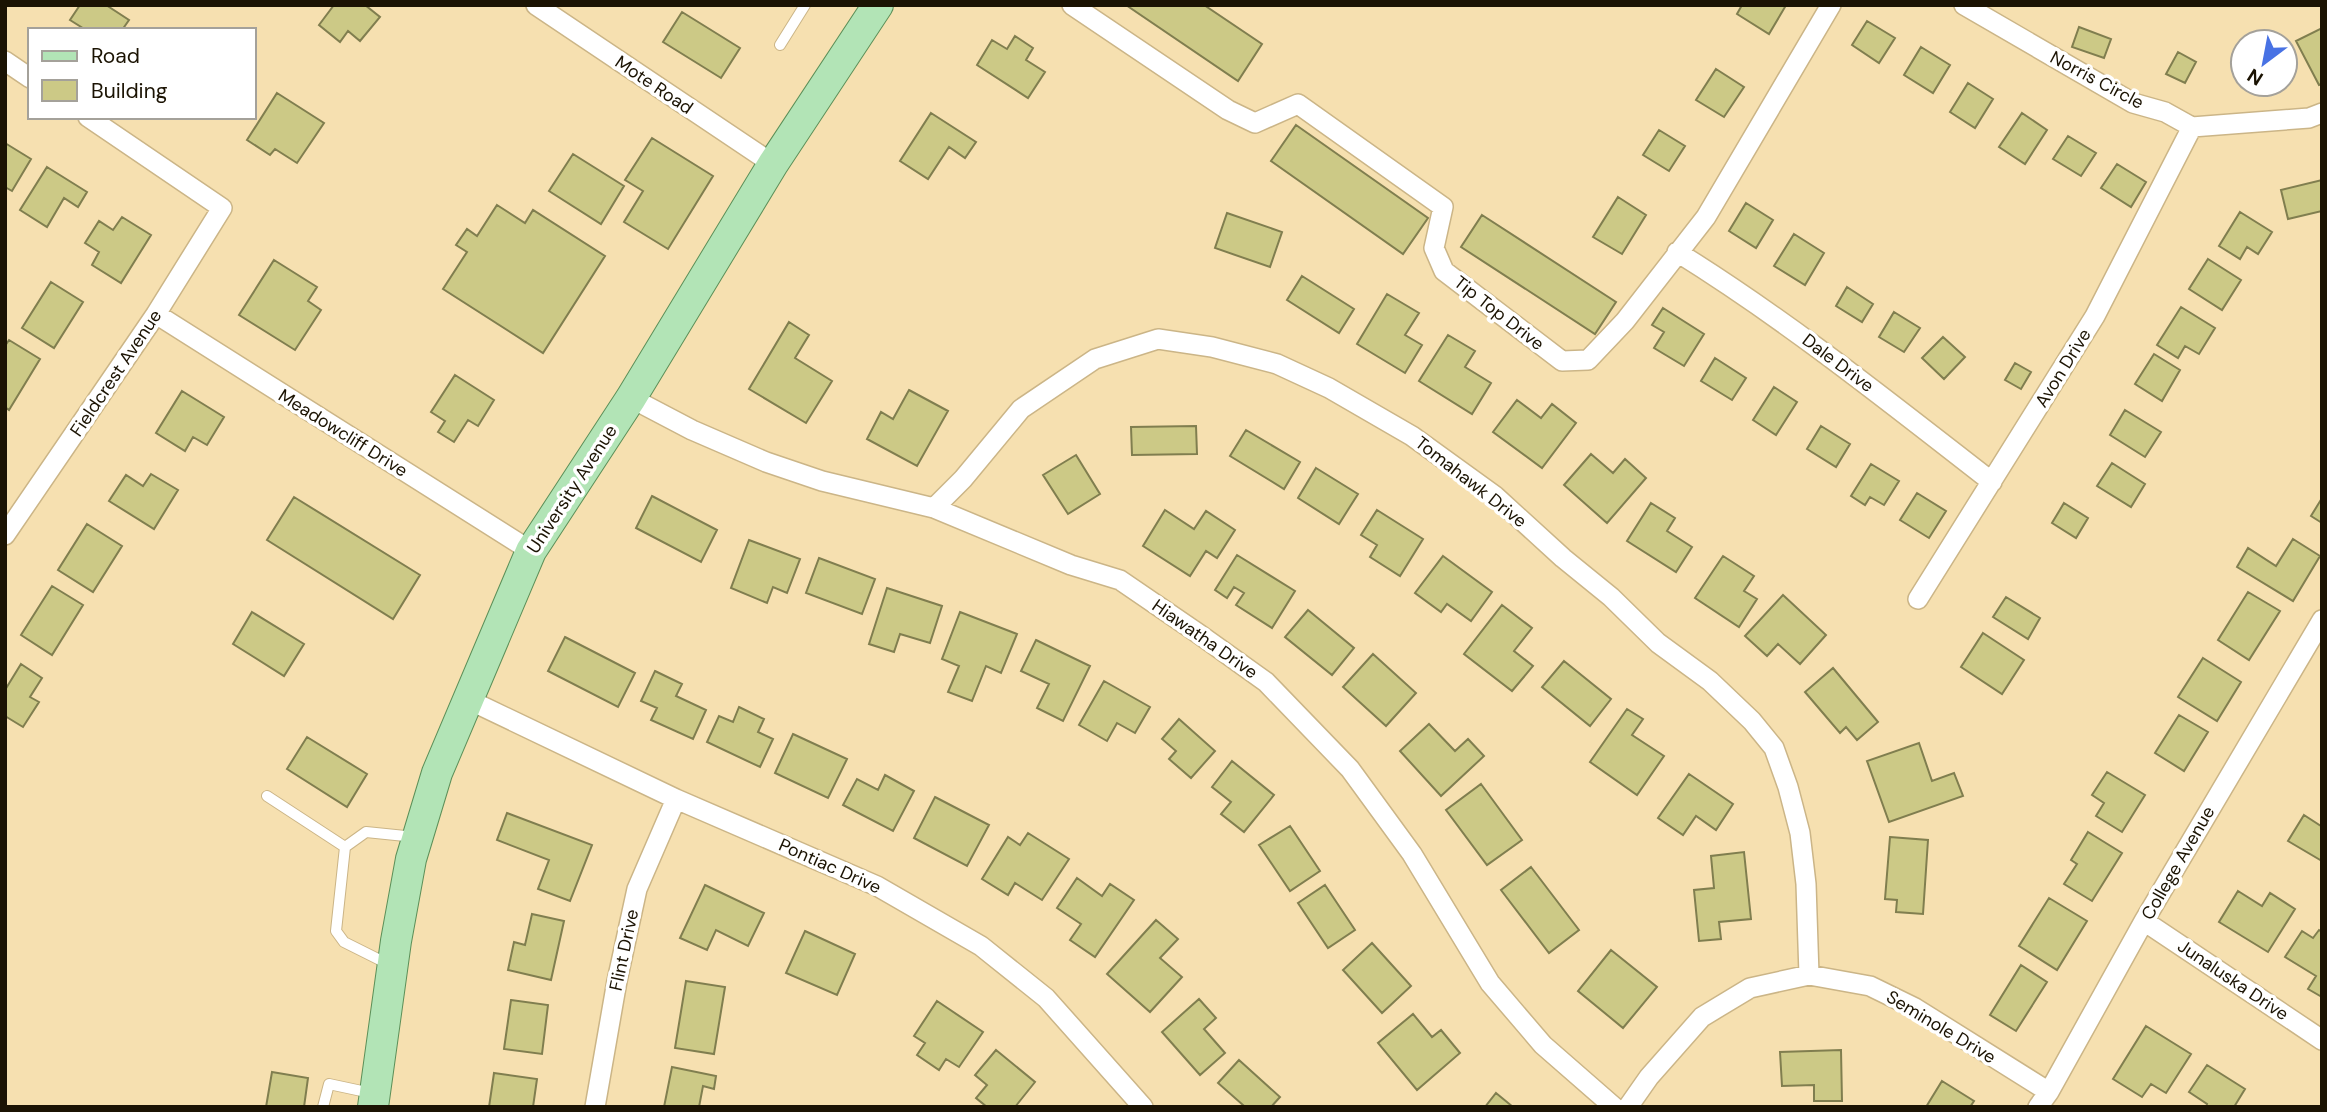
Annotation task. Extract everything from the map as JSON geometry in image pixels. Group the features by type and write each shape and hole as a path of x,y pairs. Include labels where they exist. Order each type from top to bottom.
{"main road":[{"name":"University Avenue","path":"374,1100 392,966 411,859 437,773 531,551 631,398 773,164 878,5"}],"street":[{"name":"Mote Road","path":"536,5 773,164"},
{"name":"Tip Top Drive","path":"1072,5 1228,110 1255,123 1298,104 1443,206 1434,248 1444,271 1562,361 1588,360 1625,321 1706,217 1831,5"},
{"name":"Norris Circle","path":"1964,5 2133,103 2165,112 2192,127"},
{"path":"5,61 28,77"},
{"path":"2192,127 2309,118 2322,113"},
{"name":"Fieldcrest Avenue","path":"5,535 156,314 222,208 91,119"},
{"name":"Avon Drive","path":"1918,599 2095,316 2192,127"},
{"name":"Dale Drive","path":"1677,252 1742,293 1835,359 1992,482"},
{"name":"Meadowcliff Drive","path":"156,314 531,551"},
{"name":"Tomahawk Drive","path":"934,508 963,479 1021,409 1095,359 1158,338 1212,347 1277,364 1329,388 1412,436 1495,496 1563,558 1611,597 1658,643 1710,681 1752,721 1774,748 1788,786 1800,833 1806,884 1809,975"},
{"name":"Hiawatha Drive","path":"631,398 692,430 766,462 822,481 934,508 1072,565 1120,580 1266,682 1350,769 1412,854 1490,983 1543,1045 1614,1107"},
{"name":"College Avenue","path":"2043,1099 2144,921 2318,633"},
{"name":"Pontiac Drive","path":"467,699 676,799 877,886 981,946 1046,998 1143,1107"},
{"name":"Flint Drive","path":"595,1107 617,981 637,889 676,799"},
{"name":"Junaluska Drive","path":"2144,921 2322,1040"},
{"name":"Seminole Drive","path":"1628,1107 1649,1077 1702,1017 1750,988 1809,975 1870,986 1915,1008 2043,1099"}],"lane":[{"path":"780,45 805,5"},
{"path":"267,796 345,847"},
{"path":"392,966 344,942 336,931 345,847 366,832 418,837"},
{"path":"323,1107 329,1084 374,1100"}],"building":[{"path":"80,5 106,5 129,20 123,28 83,28 70,20"},
{"path":"334,5 365,5 380,17 360,41 348,31 340,42 319,25"},
{"path":"1126,5 1204,5 1262,44 1238,81"},
{"path":"1742,5 1785,7 1769,34 1737,14"},
{"path":"682,12 740,48 721,78 663,42"},
{"path":"1867,21 1895,38 1879,63 1852,45"},
{"path":"2079,27 2111,39 2104,58 2072,47"},
{"path":"2322,28 2322,84 2319,85 2299,47 2299,40"},
{"path":"1015,36 1033,48 1026,60 1045,72 1028,98 977,65 992,40 1007,49"},
{"path":"1921,47 1950,65 1933,93 1904,75"},
{"path":"2178,52 2196,62 2185,83 2166,74"},
{"path":"1716,69 1744,87 1724,117 1696,100"},
{"path":"1968,83 1993,99 1975,128 1950,112"},
{"path":"277,93 324,123 297,163 275,149 270,155 247,140"},
{"path":"931,113 976,142 965,158 949,147 928,179 900,161"},
{"path":"2022,113 2047,130 2025,164 1999,147"},
{"path":"1296,125 1428,218 1403,254 1271,161"},
{"path":"1659,130 1685,146 1669,171 1643,155"},
{"path":"2068,136 2096,153 2081,176 2053,159"},
{"path":"652,138 713,176 668,249 624,222 643,191 625,180"},
{"path":"5,143 31,159 12,191 5,187"},
{"path":"573,154 624,186 601,224 549,191"},
{"path":"2117,164 2146,182 2131,207 2101,188"},
{"path":"47,167 87,192 78,207 64,198 47,227 20,210"},
{"path":"2322,180 2322,211 2288,219 2281,190"},
{"path":"1618,197 1646,215 1622,254 1593,237"},
{"path":"1746,203 1773,220 1756,248 1729,231"},
{"path":"497,205 525,223 533,210 605,256 543,353 443,289 467,252 456,245 467,229 477,236"},
{"path":"2240,212 2272,232 2258,254 2247,247 2240,259 2219,246"},
{"path":"1227,213 1282,232 1270,267 1215,248"},
{"path":"1482,215 1616,302 1595,334 1461,247"},
{"path":"122,217 151,235 121,283 92,265 99,252 85,243 99,221 113,230"},
{"path":"1794,234 1824,253 1805,285 1774,266"},
{"path":"2208,259 2241,280 2222,310 2189,289"},
{"path":"274,260 317,287 308,301 321,310 295,350 239,315"},
{"path":"1302,276 1354,309 1339,333 1287,300"},
{"path":"51,282 83,302 54,348 22,328"},
{"path":"1847,287 1873,304 1862,322 1836,306"},
{"path":"1387,294 1419,313 1405,335 1422,345 1405,373 1357,344"},
{"path":"2181,307 2215,328 2199,354 2185,346 2178,358 2157,345"},
{"path":"1663,308 1704,334 1684,366 1654,348 1664,332 1652,325"},
{"path":"1894,312 1920,328 1904,352 1879,337"},
{"path":"789,322 809,335 795,358 832,381 806,423 749,389"},
{"path":"1448,335 1475,351 1465,367 1491,383 1472,414 1419,381"},
{"path":"1943,337 1965,357 1944,379 1922,358"},
{"path":"9,340 40,359 9,410 5,407 5,346"},
{"path":"2154,354 2180,370 2162,401 2135,384"},
{"path":"1715,358 1746,378 1732,400 1701,381"},
{"path":"2015,363 2031,372 2021,389 2005,380"},
{"path":"455,375 494,400 478,426 468,420 454,442 438,432 445,421 431,412"},
{"path":"1774,387 1797,402 1776,435 1753,420"},
{"path":"909,390 948,411 917,466 867,439 881,412 893,419"},
{"path":"182,391 224,417 207,445 193,437 185,451 156,433"},
{"path":"1517,400 1541,418 1552,404 1576,423 1542,468 1493,432"},
{"path":"2125,410 2161,432 2145,457 2110,435"},
{"path":"1196,426 1197,454 1132,455 1131,427"},
{"path":"1821,426 1850,444 1836,467 1807,449"},
{"path":"1246,430 1300,462 1284,489 1230,456"},
{"path":"1591,454 1613,473 1625,459 1646,478 1607,523 1564,485"},
{"path":"1076,455 1100,494 1068,514 1043,475"},
{"path":"2112,463 2145,484 2131,507 2097,486"},
{"path":"1871,464 1899,481 1884,505 1870,497 1865,505 1851,496"},
{"path":"1316,468 1358,494 1339,524 1298,498"},
{"path":"151,474 178,490 154,529 109,501 126,475 143,486"},
{"path":"1917,493 1946,511 1929,538 1900,520"},
{"path":"652,496 717,530 701,562 636,528"},
{"path":"294,497 420,575 393,619 267,540"},
{"path":"2322,498 2322,523 2311,516"},
{"path":"1651,503 1675,518 1667,531 1692,547 1676,572 1627,541"},
{"path":"2064,503 2088,518 2076,538 2052,523"},
{"path":"1165,510 1194,529 1206,511 1235,530 1217,558 1206,551 1190,576 1143,546"},
{"path":"1377,510 1423,539 1400,576 1370,557 1377,545 1361,535"},
{"path":"87,524 122,546 93,592 58,570"},
{"path":"2293,539 2320,556 2293,601 2237,567 2248,548 2276,566"},
{"path":"749,540 800,559 787,593 773,587 767,603 731,588"},
{"path":"1237,555 1295,591 1272,628 1236,605 1244,593 1234,587 1227,598 1215,590"},
{"path":"1443,556 1492,592 1471,621 1447,604 1441,612 1415,593"},
{"path":"1723,556 1754,576 1744,591 1757,599 1739,627 1695,598"},
{"path":"819,558 875,579 862,614 806,593"},
{"path":"52,586 83,605 52,655 21,635"},
{"path":"887,588 942,606 930,643 900,634 894,652 869,644"},
{"path":"2248,592 2280,611 2249,660 2218,640"},
{"path":"1783,595 1826,635 1800,664 1778,644 1767,656 1745,636"},
{"path":"2006,597 2040,618 2028,639 1993,617"},
{"path":"1502,605 1532,628 1514,651 1533,666 1512,691 1464,654"},
{"path":"1308,610 1354,648 1332,675 1285,637"},
{"path":"252,612 304,644 284,676 233,644"},
{"path":"960,612 1017,634 1001,673 986,666 972,701 948,692 959,666 942,659"},
{"path":"1983,633 2024,660 2002,694 1961,667"},
{"path":"565,637 635,673 618,707 548,671"},
{"path":"1036,640 1090,666 1063,721 1037,708 1049,684 1021,671"},
{"path":"1373,654 1416,693 1386,726 1343,687"},
{"path":"2203,658 2241,682 2217,721 2178,697"},
{"path":"1564,661 1611,699 1590,726 1542,687"},
{"path":"21,664 42,678 30,697 39,702 23,727 5,716 5,690"},
{"path":"1833,668 1878,722 1857,740 1846,727 1840,733 1805,692"},
{"path":"655,671 682,684 676,696 706,710 693,739 651,720 657,708 641,701"},
{"path":"1104,681 1150,707 1135,733 1117,723 1107,741 1079,725"},
{"path":"739,707 764,719 758,732 773,739 760,767 707,742 719,716 733,722"},
{"path":"1627,709 1643,719 1632,735 1664,756 1637,795 1590,762"},
{"path":"2179,715 2208,732 2184,771 2155,753"},
{"path":"1179,719 1215,751 1191,778 1169,759 1176,751 1162,739"},
{"path":"1429,724 1455,751 1468,739 1484,756 1441,796 1400,751"},
{"path":"793,734 847,759 828,798 775,773"},
{"path":"307,737 367,774 347,807 287,769"},
{"path":"1919,743 1932,781 1954,773 1963,796 1889,822 1867,761"},
{"path":"1232,761 1274,795 1244,832 1221,814 1231,802 1212,787"},
{"path":"2107,772 2145,795 2122,832 2096,816 2104,803 2092,795"},
{"path":"1689,774 1733,804 1716,830 1696,816 1683,835 1658,818"},
{"path":"885,775 914,791 893,831 843,805 857,779 878,790"},
{"path":"1481,784 1522,840 1487,865 1446,810"},
{"path":"935,797 989,825 967,866 914,838"},
{"path":"507,813 592,845 570,901 538,889 549,860 497,840"},
{"path":"2304,815 2321,826 2322,824 2322,861 2288,841"},
{"path":"1290,826 1320,871 1290,891 1259,845"},
{"path":"2088,832 2122,853 2092,901 2064,884 2077,864 2071,860"},
{"path":"1028,833 1069,859 1042,900 1015,883 1008,895 982,879 1008,837 1020,845"},
{"path":"1890,837 1928,840 1923,914 1896,912 1897,900 1885,899"},
{"path":"1744,852 1751,919 1719,922 1721,939 1699,941 1694,890 1714,888 1711,856"},
{"path":"1531,867 1579,930 1549,953 1501,890"},
{"path":"1077,878 1102,896 1110,884 1134,900 1095,957 1070,940 1081,924 1057,908"},
{"path":"705,885 764,913 748,946 716,930 707,950 680,938"},
{"path":"1325,885 1355,930 1328,948 1298,903"},
{"path":"2238,891 2262,906 2270,893 2295,909 2268,952 2219,922"},
{"path":"2049,898 2087,921 2057,970 2019,946"},
{"path":"532,914 564,921 551,980 508,970 514,942 525,945"},
{"path":"1156,920 1178,939 1160,958 1182,977 1150,1012 1107,974"},
{"path":"2319,930 2322,932 2322,997 2308,989 2316,976 2285,957 2302,931 2313,938"},
{"path":"805,931 855,954 837,995 786,973"},
{"path":"1372,943 1411,986 1382,1013 1343,970"},
{"path":"1611,950 1657,987 1623,1028 1578,991"},
{"path":"2021,965 2047,982 2016,1031 1990,1015"},
{"path":"686,981 725,987 714,1054 675,1048"},
{"path":"1199,999 1216,1018 1204,1029 1225,1053 1200,1075 1162,1032"},
{"path":"511,1000 548,1005 542,1054 504,1049"},
{"path":"937,1001 983,1032 959,1067 946,1059 939,1070 917,1055 925,1043 914,1036"},
{"path":"1413,1014 1432,1037 1441,1030 1460,1053 1417,1090 1378,1043"},
{"path":"2146,1026 2191,1054 2166,1093 2151,1084 2142,1097 2113,1079"},
{"path":"996,1050 1035,1082 1015,1107 987,1107 976,1098 987,1085 975,1075"},
{"path":"1841,1050 1842,1101 1814,1101 1814,1085 1782,1086 1780,1052"},
{"path":"1239,1060 1280,1097 1271,1107 1241,1107 1243,1105 1218,1083"},
{"path":"2207,1065 2245,1089 2234,1107 2206,1107 2207,1104 2189,1092"},
{"path":"672,1067 716,1076 714,1089 703,1086 699,1107 664,1107"},
{"path":"272,1072 308,1078 304,1107 266,1107"},
{"path":"494,1073 537,1079 533,1107 489,1107"},
{"path":"1942,1081 1974,1101 1970,1107 1926,1107"},
{"path":"1496,1093 1513,1107 1485,1107"}]}
